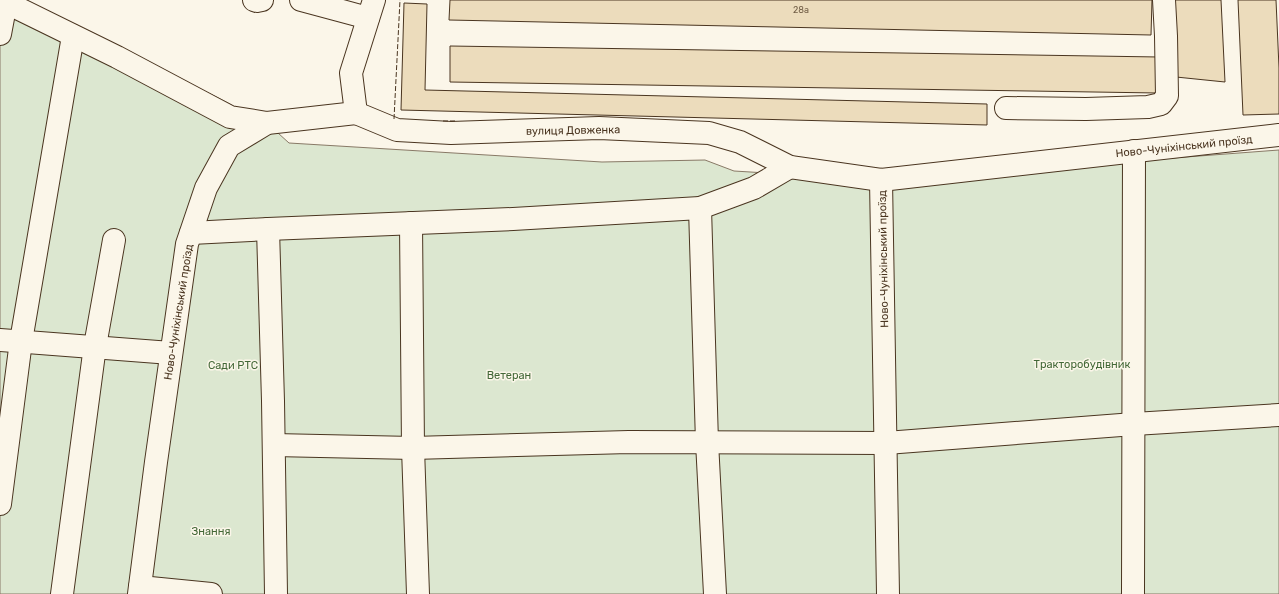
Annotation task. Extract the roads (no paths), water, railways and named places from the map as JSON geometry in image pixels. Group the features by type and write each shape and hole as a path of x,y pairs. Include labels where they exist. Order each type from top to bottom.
{"street":[{"path":"254,0 262,0"},
{"path":"300,0 371,9 351,72 356,113"},
{"path":"1006,108 1117,108 1148,107 1161,104 1167,96 1164,0"},
{"path":"0,34 4,1 117,57 230,117 267,123"},
{"path":"0,504 21,341 73,36"},
{"name":"Ново-Чуніхінський проїзд","path":"140,590 171,352 187,244 206,188 229,146 267,123 356,113"},
{"name":"вулиця Довженка","path":"356,113 397,130 451,132 599,128 709,133 740,142 790,167 881,180"},
{"name":"Ново-Чуніхінський проїзд","path":"888,594 881,180 1279,136"},
{"path":"1134,151 1134,594"},
{"path":"190,234 268,229 521,219 700,208 754,188 790,167"},
{"path":"700,208 707,442 715,594"},
{"path":"412,223 413,448 418,594"},
{"path":"268,229 274,445 276,594"},
{"path":"62,594 95,346 114,240"},
{"path":"0,340 171,352"},
{"path":"274,445 413,448 629,442 886,443 1279,414"},
{"path":"140,590 211,594"}],"park label":[{"name":"Тракторобудівник","path":"1082,364"},
{"name":"Сади РТС","path":"233,365"},
{"name":"Ветеран","path":"509,375"},
{"name":"Знання","path":"211,531"}]}
